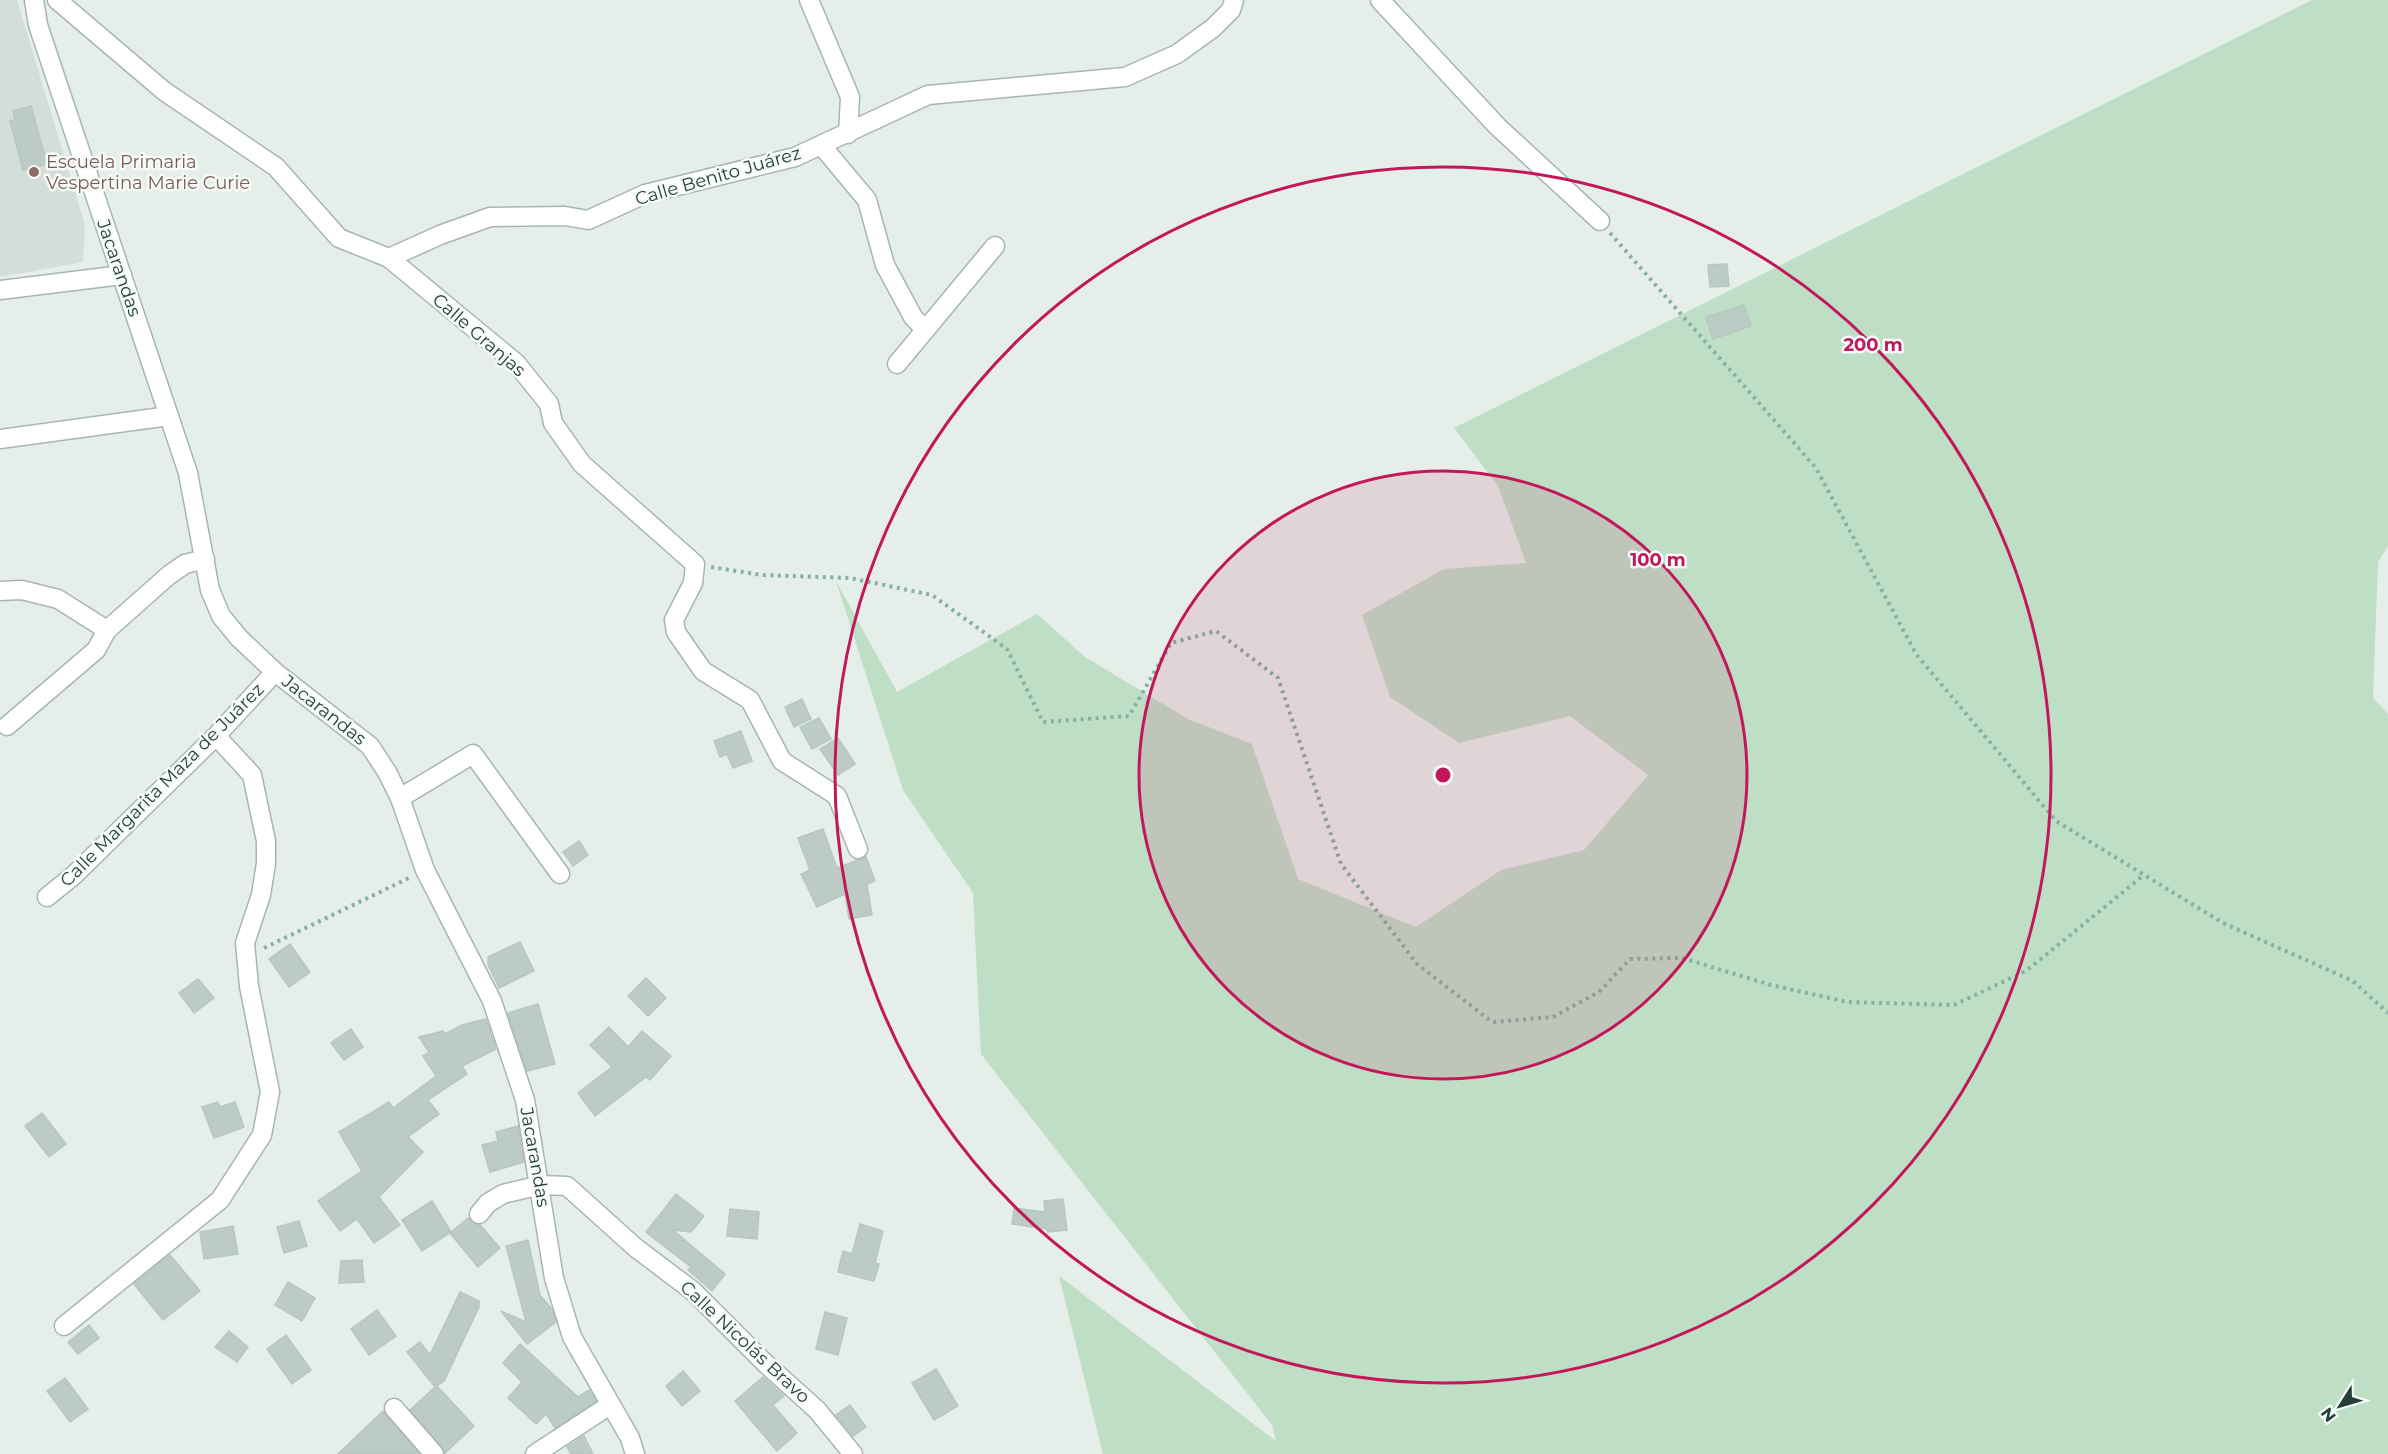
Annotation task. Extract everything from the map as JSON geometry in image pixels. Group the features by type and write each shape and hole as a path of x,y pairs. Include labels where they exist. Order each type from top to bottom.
{"street":[{"name":"Jacarandas","path":"34,0 38,25 188,473 210,590 222,616 239,638 275,672 370,746 400,798 425,870 492,1001 525,1100 541,1185 554,1278 572,1337 630,1438 635,1454"},
{"name":"Calle Granjas","path":"57,0 164,91 276,167 339,238 389,258 516,363 549,404 553,423 582,464 695,564"},
{"path":"809,0 850,97 848,134"},
{"name":"Calle Benito Juárez","path":"389,258 490,217 565,216 588,220 645,194 795,157 928,95 1125,77 1178,54 1213,28 1231,10 1234,0"},
{"path":"1380,0 1498,127 1600,221"},
{"path":"822,146 867,200 885,265 913,317 925,330"},
{"path":"897,364 995,246"},
{"path":"0,290 122,276"},
{"path":"0,439 169,416"},
{"path":"7,726 96,650 107,630 169,575 185,564 205,559"},
{"path":"695,564 693,583 674,620 676,632 703,671 750,700 782,761 837,796 858,849"},
{"path":"0,591 21,590 58,599 107,630"},
{"name":"Calle Margarita Maza de Juárez","path":"47,897 73,876 216,736 275,672"},
{"path":"64,1326 220,1200 262,1135 270,1092 249,986 245,943 261,895 266,863 266,841 252,775 216,736"},
{"path":"400,798 473,754 560,874"},
{"path":"479,1214 488,1203 503,1194 541,1185"},
{"name":"Calle Nicolás Bravo","path":"541,1185 567,1186 636,1248 693,1291 766,1364 817,1410 853,1454"},
{"path":"535,1454 610,1405"},
{"path":"394,1408 434,1454"}],"path":[{"path":"1600,221 1816,468 1916,654 2056,821 2223,923 2354,981 2388,1013"},
{"path":"695,564 762,575 850,578 932,595 1007,649 1043,722 1130,716 1171,643 1216,631 1278,678 1341,864 1417,964 1492,1022 1553,1017 1599,992 1630,959 1683,958 1771,985 1847,1002 1954,1005 2026,971 2144,875"},
{"path":"245,943 265,948 425,870"}],"shaded area":[{"name":"Escuela Primaria Vespertina Marie Curie","path":"0,0 17,0 85,225 83,262 0,277"}],"green space":[{"path":"2312,0 2388,0 2388,546 2378,562 2373,698 2388,714 2388,1454 1103,1454 1059,1276 1276,1441 1272,1425 981,1054 973,893 903,790 836,581 897,692 1037,614 1085,657 1188,719 1252,744 1298,879 1416,927 1501,870 1584,850 1648,775 1570,716 1459,743 1390,697 1362,615 1444,569 1526,563 1498,486 1454,428"}],"building":[{"path":"31,106 47,164 23,170 10,121 15,120 13,111"},
{"path":"1727,264 1729,286 1710,287 1708,265"},
{"path":"1744,305 1751,326 1713,339 1706,317"},
{"path":"802,699 811,719 794,727 785,707"},
{"path":"819,718 831,739 812,749 800,727"},
{"path":"741,731 752,761 733,768 727,754 720,757 714,741"},
{"path":"838,738 855,764 838,775 820,749"},
{"path":"823,829 837,868 866,857 875,881 867,884 872,915 849,919 845,894 817,907 801,874 810,870 798,838"},
{"path":"579,841 588,855 573,866 563,852"},
{"path":"520,942 534,971 499,988 488,964 488,957"},
{"path":"290,944 310,972 289,987 269,959"},
{"path":"646,978 666,998 648,1016 628,996"},
{"path":"198,979 214,998 194,1013 179,993"},
{"path":"538,1004 555,1064 527,1071 508,1013"},
{"path":"486,1019 496,1049 462,1066 467,1074 428,1100 439,1114 408,1137 423,1152 379,1197 400,1225 374,1243 357,1219 340,1231 318,1201 362,1171 339,1132 389,1102 393,1108 436,1076 423,1056 429,1052 419,1037 443,1031 445,1034 462,1025"},
{"path":"609,1027 628,1047 642,1031 671,1056 650,1080 646,1077 595,1116 578,1093 612,1067 590,1045"},
{"path":"351,1029 363,1047 344,1060 331,1043"},
{"path":"218,1102 220,1107 235,1102 244,1127 214,1138 202,1107"},
{"path":"42,1113 66,1144 49,1157 25,1126"},
{"path":"518,1126 524,1162 490,1172 482,1145 498,1141 496,1132"},
{"path":"676,1194 704,1216 691,1232 673,1230 725,1274 712,1291 688,1270 691,1267 646,1232"},
{"path":"1063,1199 1067,1230 1048,1232 1047,1229 1012,1224 1014,1208 1045,1212 1044,1201"},
{"path":"432,1201 451,1232 422,1251 402,1220"},
{"path":"730,1209 759,1212 757,1239 727,1236"},
{"path":"468,1218 472,1223 480,1225 500,1248 478,1267 450,1233"},
{"path":"299,1221 307,1246 284,1253 277,1227"},
{"path":"860,1224 883,1231 875,1263 879,1264 874,1281 838,1272 843,1251 852,1254"},
{"path":"233,1226 238,1254 204,1259 200,1232"},
{"path":"528,1240 540,1295 552,1309 556,1322 527,1344 501,1311 526,1322 506,1246"},
{"path":"170,1255 200,1291 163,1320 134,1284"},
{"path":"362,1260 364,1282 339,1283 341,1261"},
{"path":"288,1282 315,1298 302,1321 275,1305"},
{"path":"460,1292 479,1301 479,1307 444,1381 437,1386 474,1426 445,1453 410,1410 435,1387 407,1352 420,1342 430,1355"},
{"path":"377,1310 396,1336 369,1355 351,1329"},
{"path":"825,1312 847,1318 838,1355 816,1349"},
{"path":"89,1325 99,1338 78,1354 68,1342"},
{"path":"229,1331 248,1347 237,1362 215,1347"},
{"path":"286,1335 311,1370 292,1384 267,1349"},
{"path":"520,1344 578,1397 589,1390 596,1401 555,1428 546,1414 536,1424 508,1398 522,1382 503,1363"},
{"path":"936,1369 958,1406 934,1420 912,1383"},
{"path":"683,1371 700,1391 682,1406 666,1386"},
{"path":"763,1377 784,1396 773,1405 797,1433 777,1451 735,1401"},
{"path":"65,1378 88,1409 70,1422 47,1391"},
{"path":"850,1405 866,1427 853,1436 836,1415"},
{"path":"383,1411 419,1454 338,1454"},
{"path":"584,1436 593,1454 571,1454 567,1447"}],"place":[{"name":"Escuela Primaria Vespertina Marie Curie","path":"34,172"}]}
